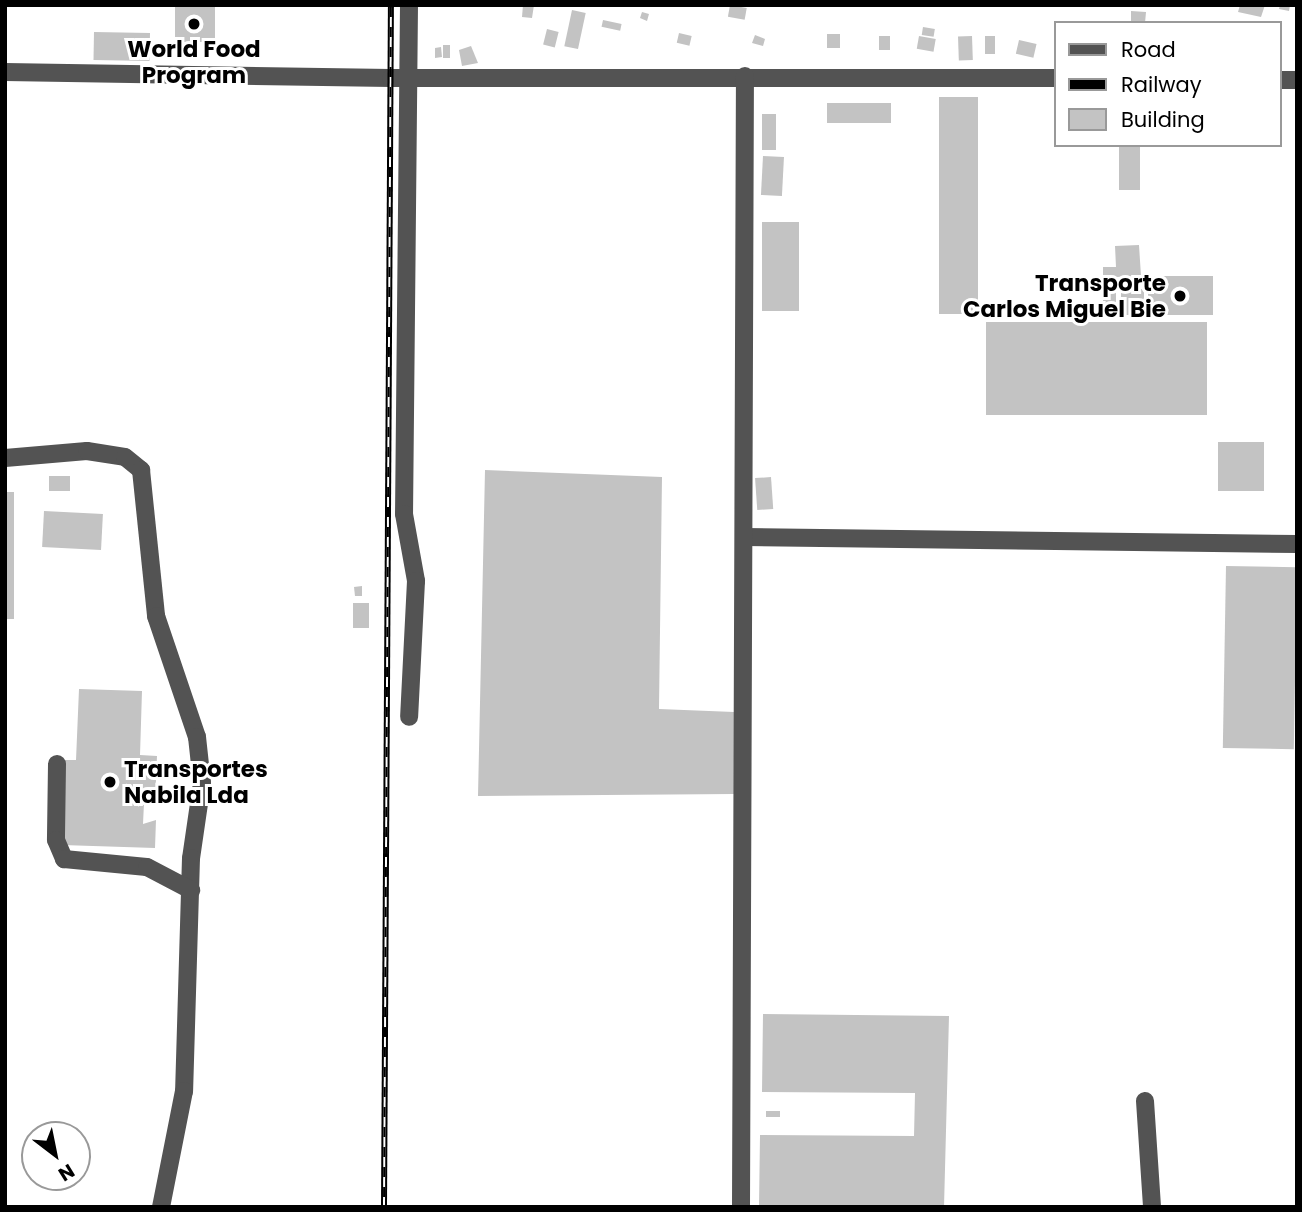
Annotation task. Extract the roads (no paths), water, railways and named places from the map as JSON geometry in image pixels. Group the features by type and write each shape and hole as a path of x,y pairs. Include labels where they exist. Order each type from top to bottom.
{"street":[{"path":"409,5 404,513 416,581 409,718"},
{"path":"5,72 410,78 1054,78"},
{"path":"741,1207 745,76"},
{"path":"5,458 87,451 125,457 141,470 156,616 198,748 202,783 191,890 184,1091 162,1207"},
{"path":"745,537 1297,544"},
{"path":"57,764 56,840 64,859 147,867 191,890"},
{"path":"1144,1101 1152,1207"}],"railway":[{"path":"384,1207 391,5"}],"place":[{"name":"World Food Program","path":"194,24"},
{"name":"Transporte Carlos Miguel Bie","path":"1180,296"},
{"name":"Transportes Nabila Lda","path":"110,782"}]}
